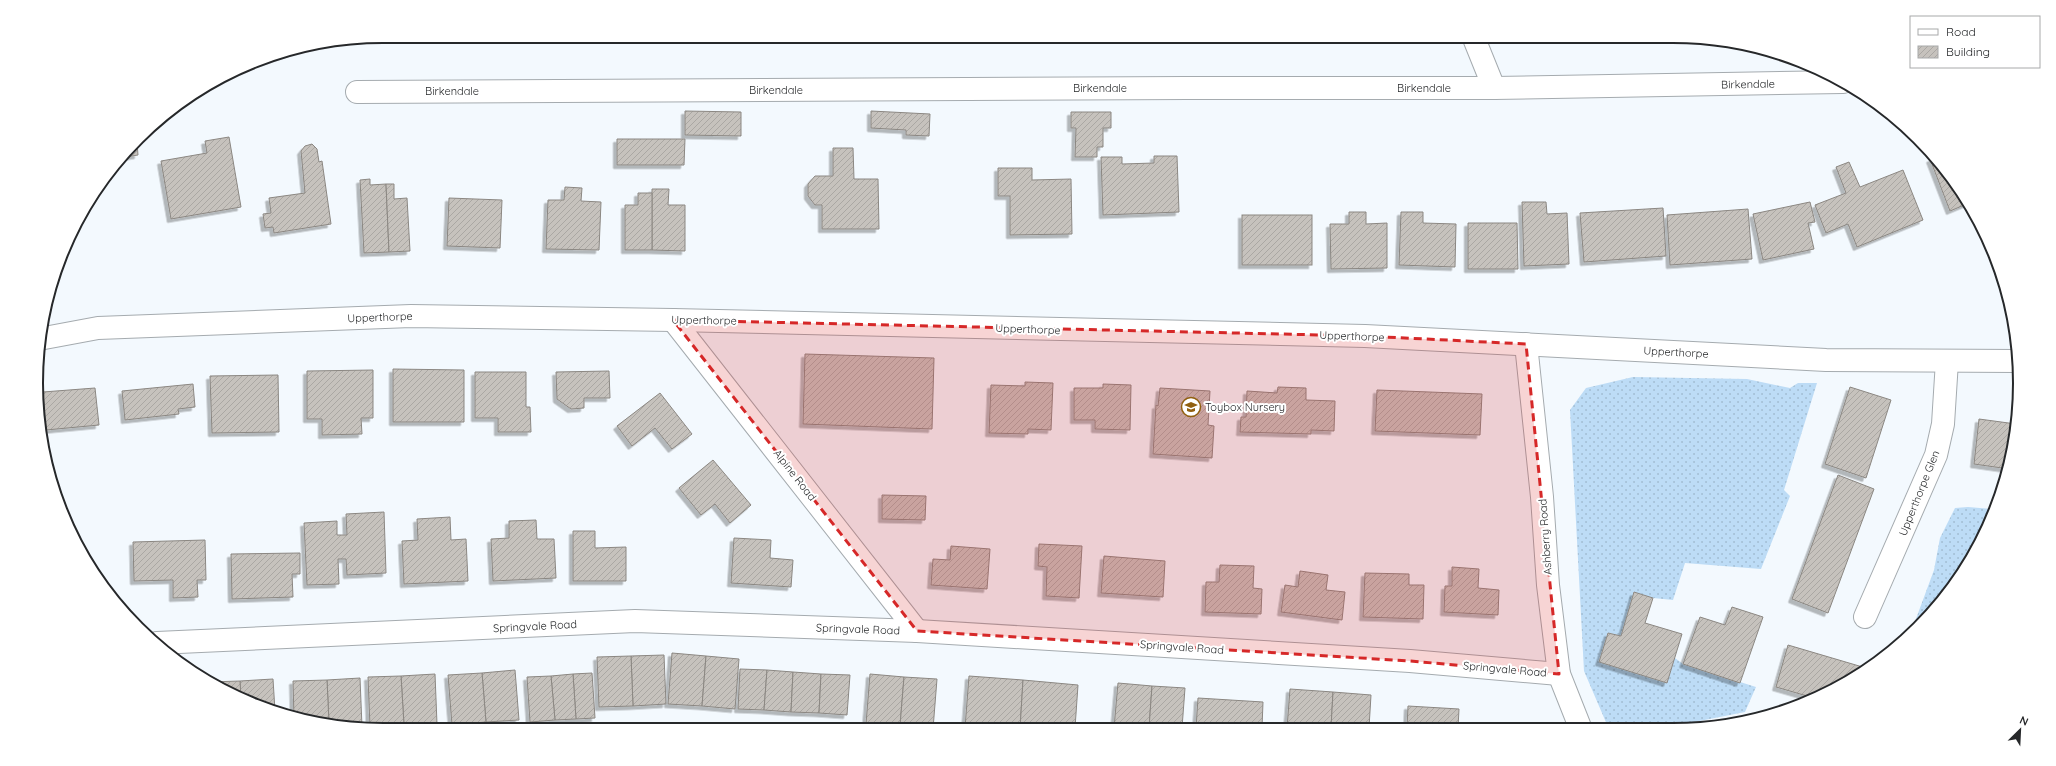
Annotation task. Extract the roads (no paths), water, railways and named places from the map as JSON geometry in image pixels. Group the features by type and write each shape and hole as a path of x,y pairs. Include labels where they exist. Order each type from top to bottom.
{"street":[{"path":"1476,43 1494,88"},
{"name":"Birkendale","path":"357,92 1494,88 1831,82"},
{"name":"Upperthorpe","path":"46,338 98,328 411,316 673,320 1365,336 1826,360 1947,362 2012,361"},
{"name":"Alpine Road","path":"673,320 918,631"},
{"name":"Ashberry Road","path":"1526,344 1542,497 1548,584 1559,674 1578,723"},
{"name":"Upperthorpe Glen","path":"1865,617 1936,455 1943,424 1947,362"},
{"name":"Springvale Road","path":"163,643 635,621 918,631 1410,661 1559,674"}],"place":[{"name":"Toybox Nursery","path":"1191,407"}]}
